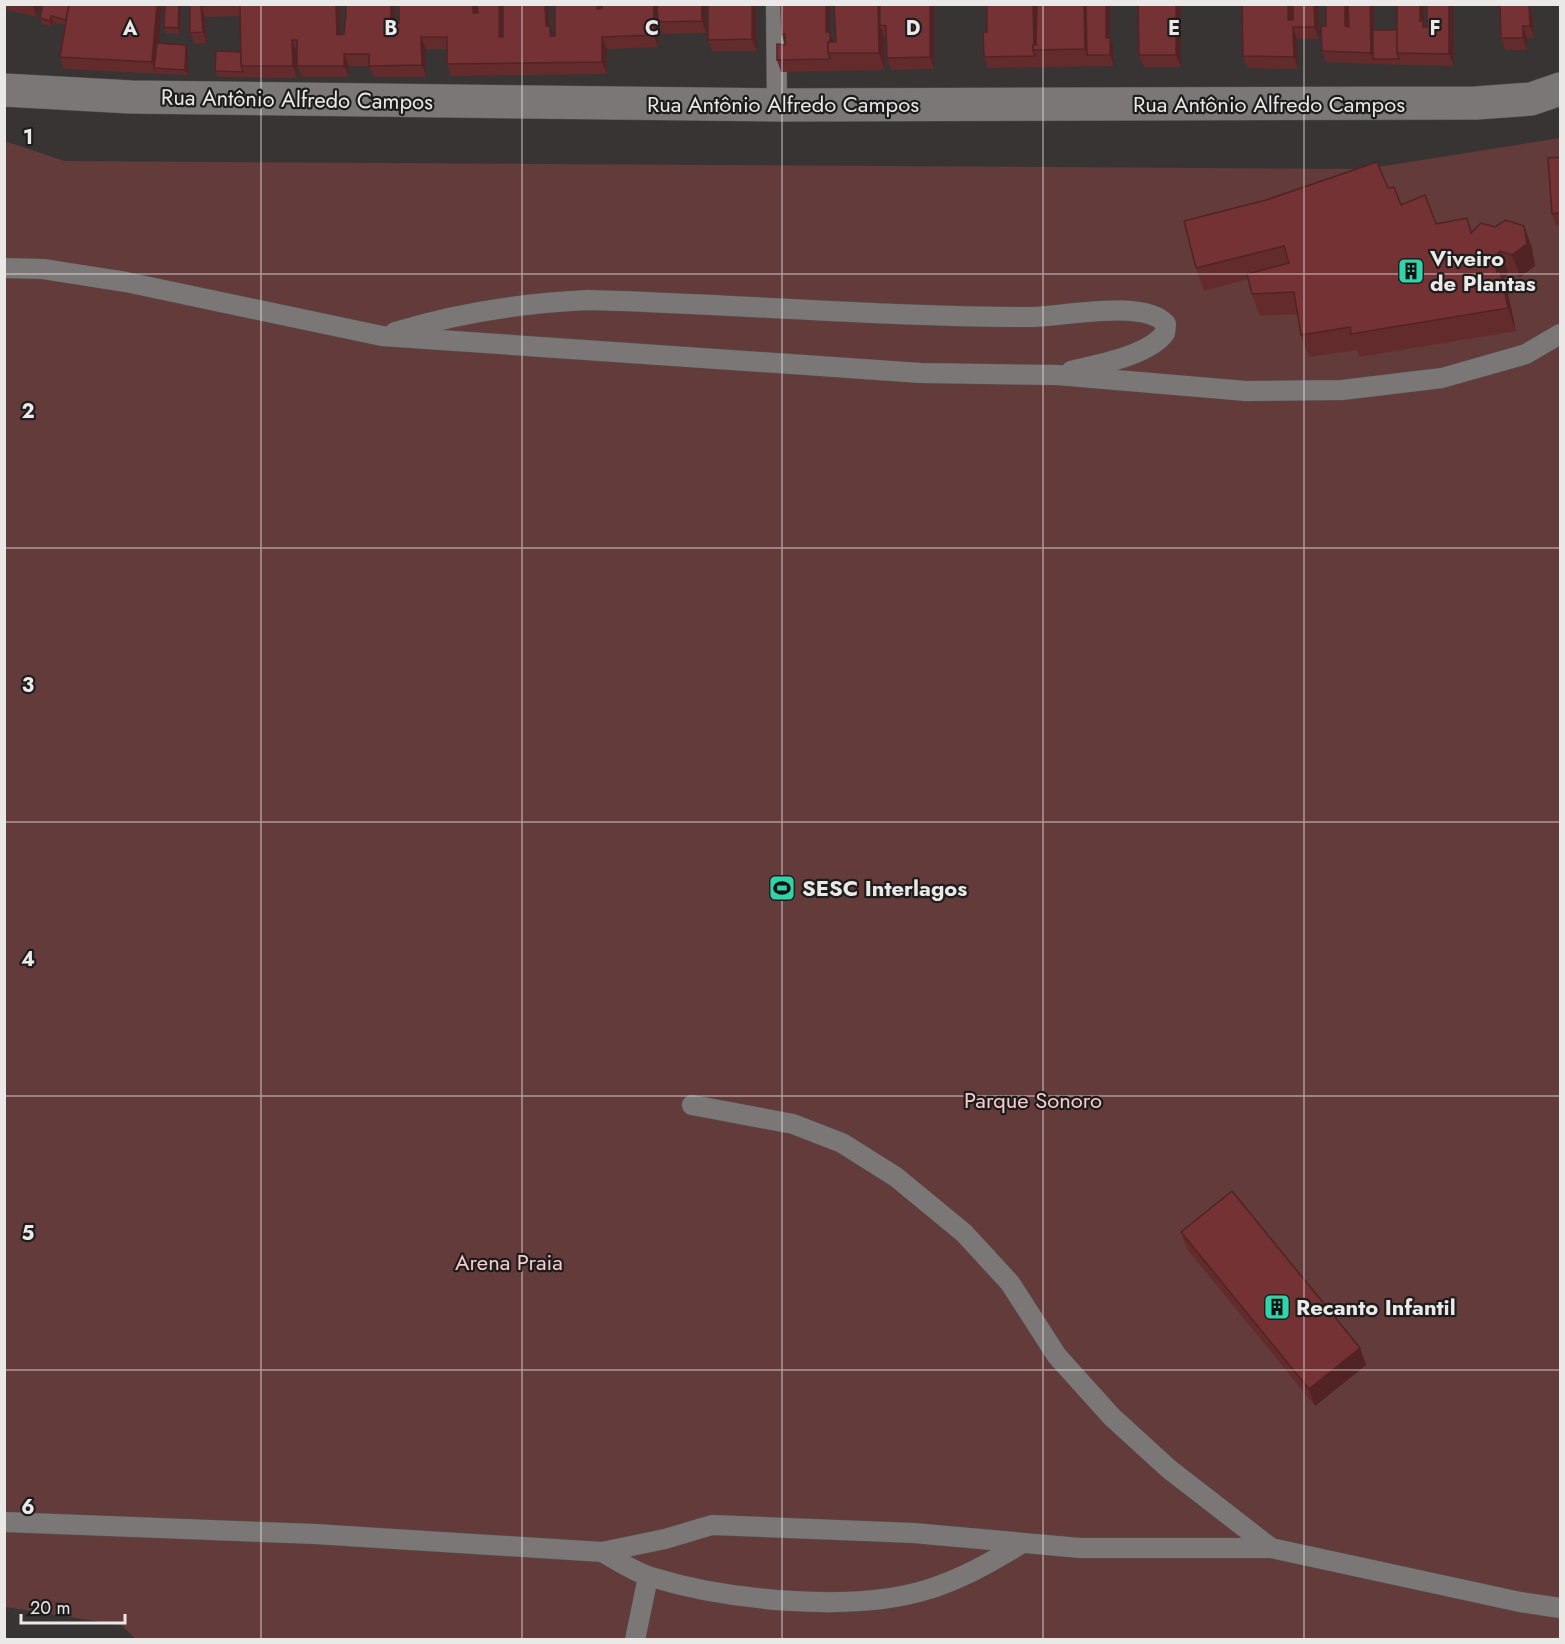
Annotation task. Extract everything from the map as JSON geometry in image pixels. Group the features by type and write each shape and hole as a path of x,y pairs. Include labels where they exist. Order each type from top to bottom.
{"street":[{"name":"Rua Antônio Alfredo Campos","path":"4,90 131,97 777,105 1476,103 1530,99 1560,89"}],"lane":[{"path":"776,4 777,105"},
{"path":"4,268 43,269 126,282 382,336 921,373 1057,375 1246,391 1342,390 1442,378 1526,354 1560,334"},
{"path":"382,336 440,319 484,310 526,303 588,300 964,317 1040,316 1123,311 1150,313 1158,316 1166,324 1167,328 1162,338 1144,348 1107,362 1057,375"},
{"path":"692,1106 793,1124 842,1143 896,1177 964,1233 1010,1283 1057,1356 1112,1417 1169,1469 1271,1548"},
{"path":"4,1522 315,1534 602,1552 665,1539 712,1525 925,1533 1080,1548 1271,1548 1520,1602 1560,1608"},
{"path":"602,1552 648,1576 714,1592 800,1600 859,1602 926,1590 987,1565 1021,1544"},
{"path":"635,1640 648,1576"}],"green space":[{"name":"SESC Interlagos","path":"1560,138 1560,1639 137,1640 121,1625 5,1607 5,141 64,161 1365,169"}],"building":[{"path":"43,4 69,4 66,20 51,16 50,21 40,18"},
{"path":"69,4 157,4 152,62 60,57"},
{"path":"165,4 179,5 178,28 164,27"},
{"path":"190,4 236,4 201,6 203,32 190,33"},
{"path":"240,4 336,4 337,35 344,34 346,4 391,4 391,22 399,23 399,4 473,4 473,13 478,13 477,4 499,4 499,37 503,37 503,4 545,4 546,26 550,26 550,36 555,36 555,4 597,4 597,9 602,8 602,4 654,4 654,35 602,37 602,62 447,64 447,37 421,37 422,65 369,66 369,54 344,54 344,66 297,66 297,40 292,40 293,66 241,66"},
{"path":"657,4 702,4 702,21 658,22"},
{"path":"708,4 752,4 752,39 708,40"},
{"path":"781,4 826,4 826,32 830,32 828,53 830,59 777,60 777,44 785,45 785,34 782,35"},
{"path":"834,4 878,4 879,53 828,53 828,42 836,42"},
{"path":"880,4 930,4 930,57 887,58 886,26 880,25"},
{"path":"987,4 1033,4 1035,56 984,57 983,32 987,32"},
{"path":"1037,4 1084,4 1085,49 1033,50 1033,45 1036,45"},
{"path":"1086,4 1106,4 1106,38 1110,38 1110,55 1087,55"},
{"path":"1138,4 1176,4 1176,55 1139,55"},
{"path":"1242,4 1288,4 1288,20 1293,20 1293,4 1314,4 1315,27 1293,27 1294,57 1243,56"},
{"path":"1326,4 1345,4 1345,26 1349,27 1348,4 1370,4 1371,53 1322,51 1321,26 1326,26"},
{"path":"1397,4 1420,4 1420,21 1423,21 1423,27 1427,27 1427,4 1449,4 1449,54 1397,53"},
{"path":"1500,4 1529,5 1530,26 1523,26 1523,38 1501,38"},
{"path":"1373,30 1397,30 1399,59 1373,59"},
{"path":"157,43 186,45 185,70 154,68"},
{"path":"216,51 241,52 243,72 215,71"},
{"path":"1560,157 1560,213 1552,214 1548,158"},
{"name":"Viveiro de Plantas","path":"1377,162 1388,188 1394,187 1401,205 1425,195 1436,224 1467,218 1471,233 1481,223 1495,227 1506,220 1524,226 1527,244 1512,255 1500,251 1494,260 1497,272 1500,271 1508,308 1351,334 1350,327 1301,335 1294,292 1252,294 1247,274 1289,263 1284,246 1196,268 1184,221 1266,200"},
{"name":"Recanto Infantil","path":"1232,1191 1360,1348 1309,1389 1181,1232"}],"place":[{"name":"Viveiro de Plantas","path":"1411,271"},
{"name":"SESC Interlagos","path":"782,888"},
{"name":"Recanto Infantil","path":"1277,1307"}],"park label":[{"name":"Parque Sonoro","path":"1033,1100"},
{"name":"Arena Praia","path":"509,1262"}]}
